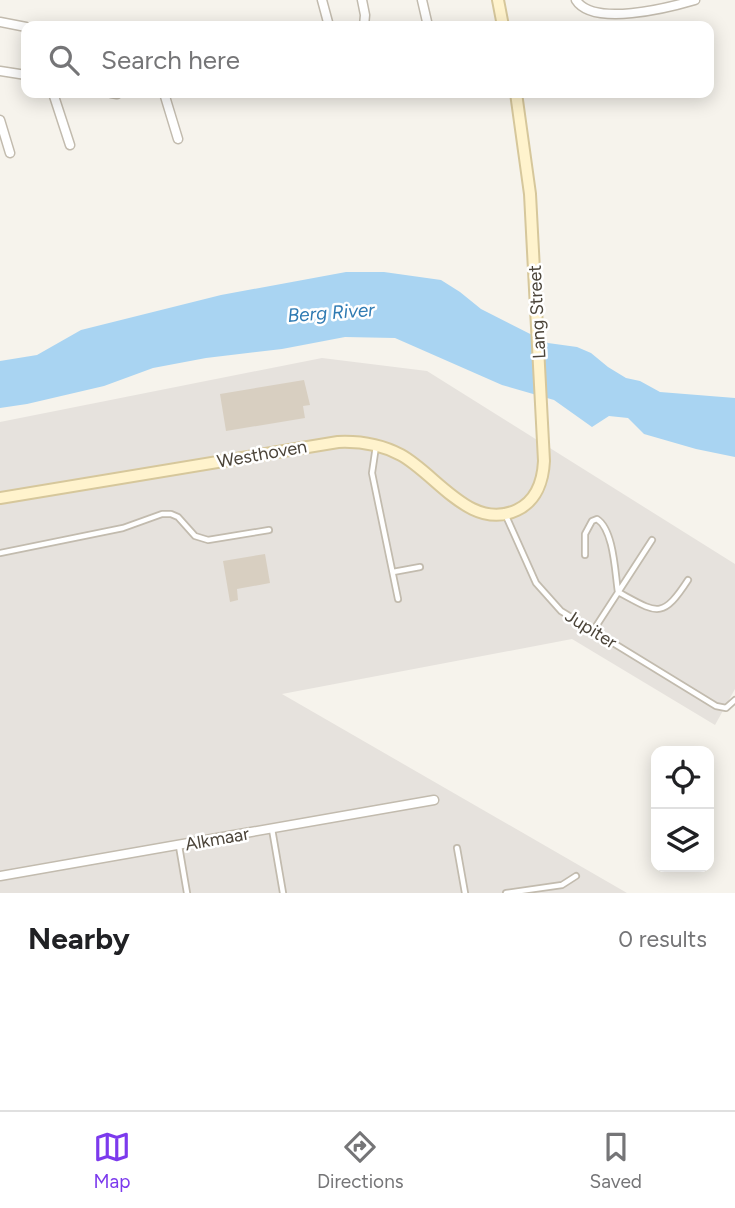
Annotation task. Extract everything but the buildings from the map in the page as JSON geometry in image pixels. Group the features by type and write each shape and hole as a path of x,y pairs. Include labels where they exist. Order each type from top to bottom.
{"street":[{"path":"322,0 328,21"},
{"path":"362,0 364,21"},
{"path":"422,0 427,21"},
{"path":"498,0 502,21"},
{"path":"576,0 583,9 591,11 629,13 660,11 695,0"},
{"path":"0,22 21,26"},
{"path":"0,71 21,74"},
{"path":"55,98 70,145"},
{"path":"166,98 178,139"},
{"name":"Lang Street","path":"505,515 529,502 540,484 544,461 530,194 517,98"},
{"path":"0,120 10,153"},
{"name":"Westhoven","path":"0,498 355,441 376,445 410,460 473,510 505,515"},
{"name":"Alkmaar","path":"0,876 434,800"}],"lane":[{"path":"376,445 372,473 398,599"},
{"path":"0,553 123,528 162,514 178,517 195,536 208,540 269,530"},
{"name":"Jupiter","path":"505,515 536,583 561,611 716,706 726,708 735,701"},
{"path":"585,555 585,534 592,521 597,519 605,525 609,536 618,592"},
{"path":"593,631 652,540"},
{"path":"393,572 420,567"},
{"path":"618,592 643,606 661,609 668,607 675,600 688,580"},
{"path":"272,829 283,893"},
{"path":"179,846 187,893"},
{"path":"457,848 465,893"},
{"path":"506,893 562,885 576,876"}],"shaded area":[{"path":"322,358 427,371 735,564 735,689 715,725 572,639 282,694 627,893 0,893 0,422"}],"water":[{"name":"Berg River","path":"346,272 384,272 441,280 481,309 548,343 577,347 591,353 626,378 640,381 660,392 735,398 735,457 644,434 628,418 609,416 592,427 554,400 502,385 395,338 345,337 282,349 206,358 153,368 104,386 0,408 0,361 37,355 81,330 221,295"}]}
